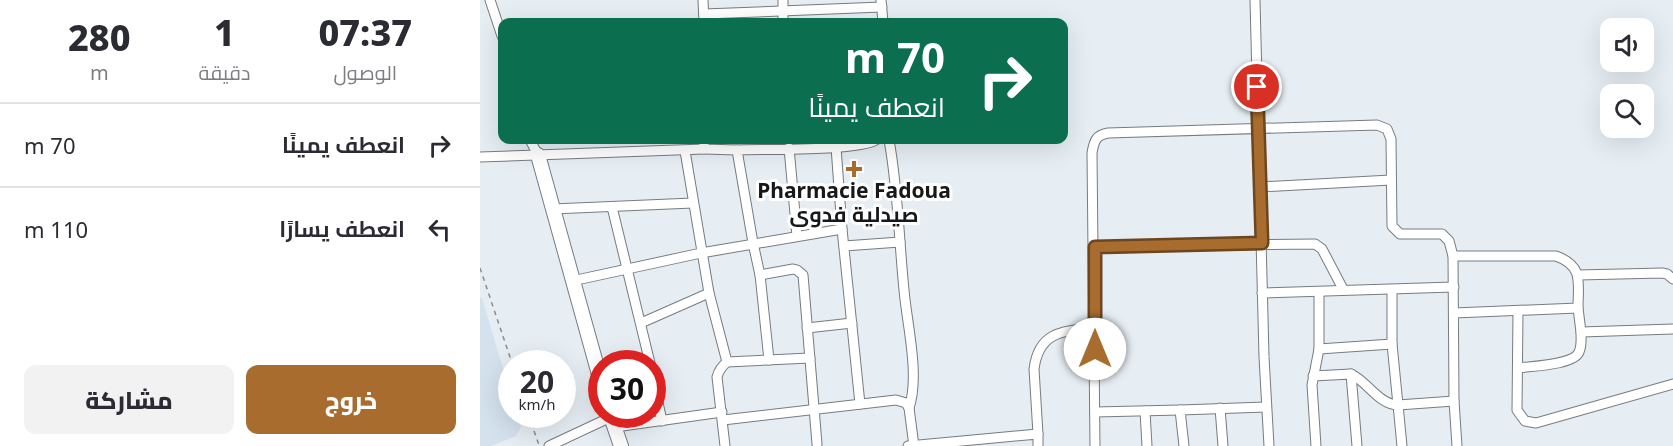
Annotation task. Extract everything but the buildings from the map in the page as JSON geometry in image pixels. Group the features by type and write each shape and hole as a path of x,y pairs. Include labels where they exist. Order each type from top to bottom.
{"street":[{"path":"490,0 498,24"},
{"path":"704,0 704,18 882,4"},
{"path":"783,0 783,18"},
{"path":"1255,0 1262,293 1269,446"},
{"path":"1095,446 1095,247 1092,153 1096,138 1108,133 1382,126 1391,139 1392,226 1400,234 1442,234 1446,236 1453,256 1454,401 1457,446"},
{"path":"532,144 538,155 592,350"},
{"path":"480,157 685,152 704,145 736,150 867,144"},
{"path":"890,144 894,167 908,333 914,372 914,394 909,408"},
{"path":"836,147 860,404"},
{"path":"789,148 797,236"},
{"path":"736,150 760,275 769,360"},
{"path":"685,152 709,293 728,362"},
{"path":"1259,187 1391,180"},
{"path":"552,209 693,203"},
{"path":"612,207 647,350"},
{"path":"572,281 753,243 842,229"},
{"path":"844,246 900,242"},
{"path":"1095,247 1310,243 1319,246 1343,290"},
{"path":"1453,256 1556,256 1571,263 1578,275 1581,348 1576,357 1566,361 1518,368"},
{"path":"760,275 793,269 803,275 818,445"},
{"path":"1578,275 1662,273 1673,279"},
{"path":"1262,293 1454,287"},
{"path":"1392,290 1392,344 1402,446"},
{"path":"1316,446 1313,376 1319,349 1319,292"},
{"path":"641,323 709,293"},
{"path":"1454,313 1578,308"},
{"path":"1518,310 1517,410 1520,416 1530,423 1673,384"},
{"path":"807,328 852,323"},
{"path":"1038,446 1034,369 1035,358 1040,347 1056,334 1068,330 1095,328"},
{"path":"1581,332 1673,329"},
{"path":"1319,349 1392,344"},
{"path":"725,446 717,377 719,371 728,362 810,358"},
{"path":"1313,376 1351,374 1365,382 1385,402 1398,405 1454,401"},
{"path":"1351,374 1357,446"},
{"path":"666,421 815,410 896,400 906,403 909,408 914,446"},
{"path":"1220,408 1223,446"},
{"path":"1095,412 1266,408"},
{"path":"1180,410 1184,446"},
{"path":"1144,411 1147,446"},
{"path":"549,446 591,428"},
{"path":"615,428 621,446"},
{"path":"909,446 1038,435"}],"path":[{"path":"480,268 508,350"},
{"path":"533,428 539,446"}],"shaded area":[{"path":"480,298 482,298 498,352 498,428 520,428 516,436 491,446 480,446"}],"place":[{"name":"Pharmacie Fadoua صيدلية فدوى","path":"854,169"}],"route":[{"path":"1095,349 1095,247 1262,243 1257,87"}]}
